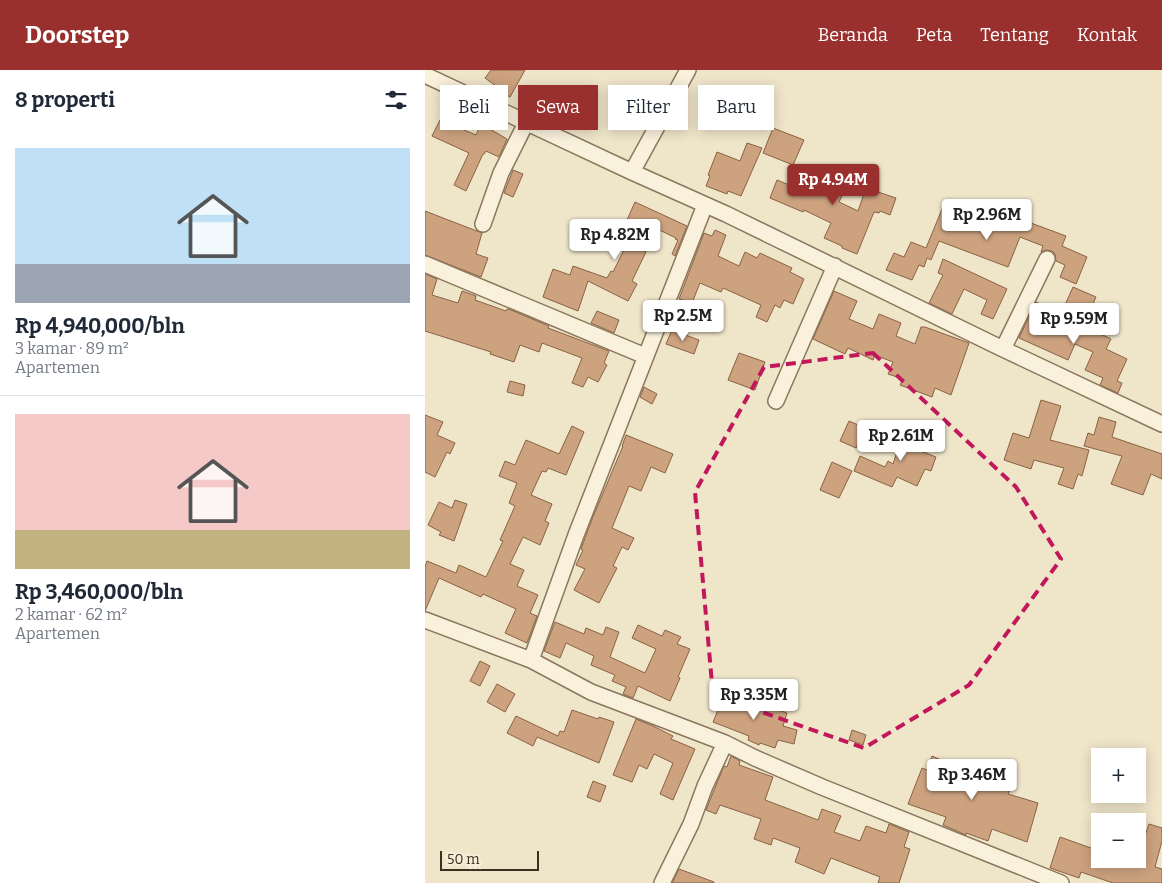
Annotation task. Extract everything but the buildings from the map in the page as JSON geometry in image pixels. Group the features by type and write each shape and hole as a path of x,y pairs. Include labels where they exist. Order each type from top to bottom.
{"street":[{"path":"632,172 688,70"},
{"path":"425,75 518,119"},
{"path":"483,224 501,173 522,130"},
{"path":"541,130 835,266 1003,349 1162,424"},
{"path":"531,660 576,535 705,205"},
{"path":"1003,349 1047,259"},
{"path":"425,264 645,356"},
{"path":"776,401 835,266"},
{"path":"425,620 531,660 591,692 725,743 822,787 1061,883"},
{"path":"662,883 691,824 705,786 725,743"}],"highlighted area":[{"path":"873,353 1016,487 1061,559 969,685 864,748 713,695 695,492 764,367"}]}
